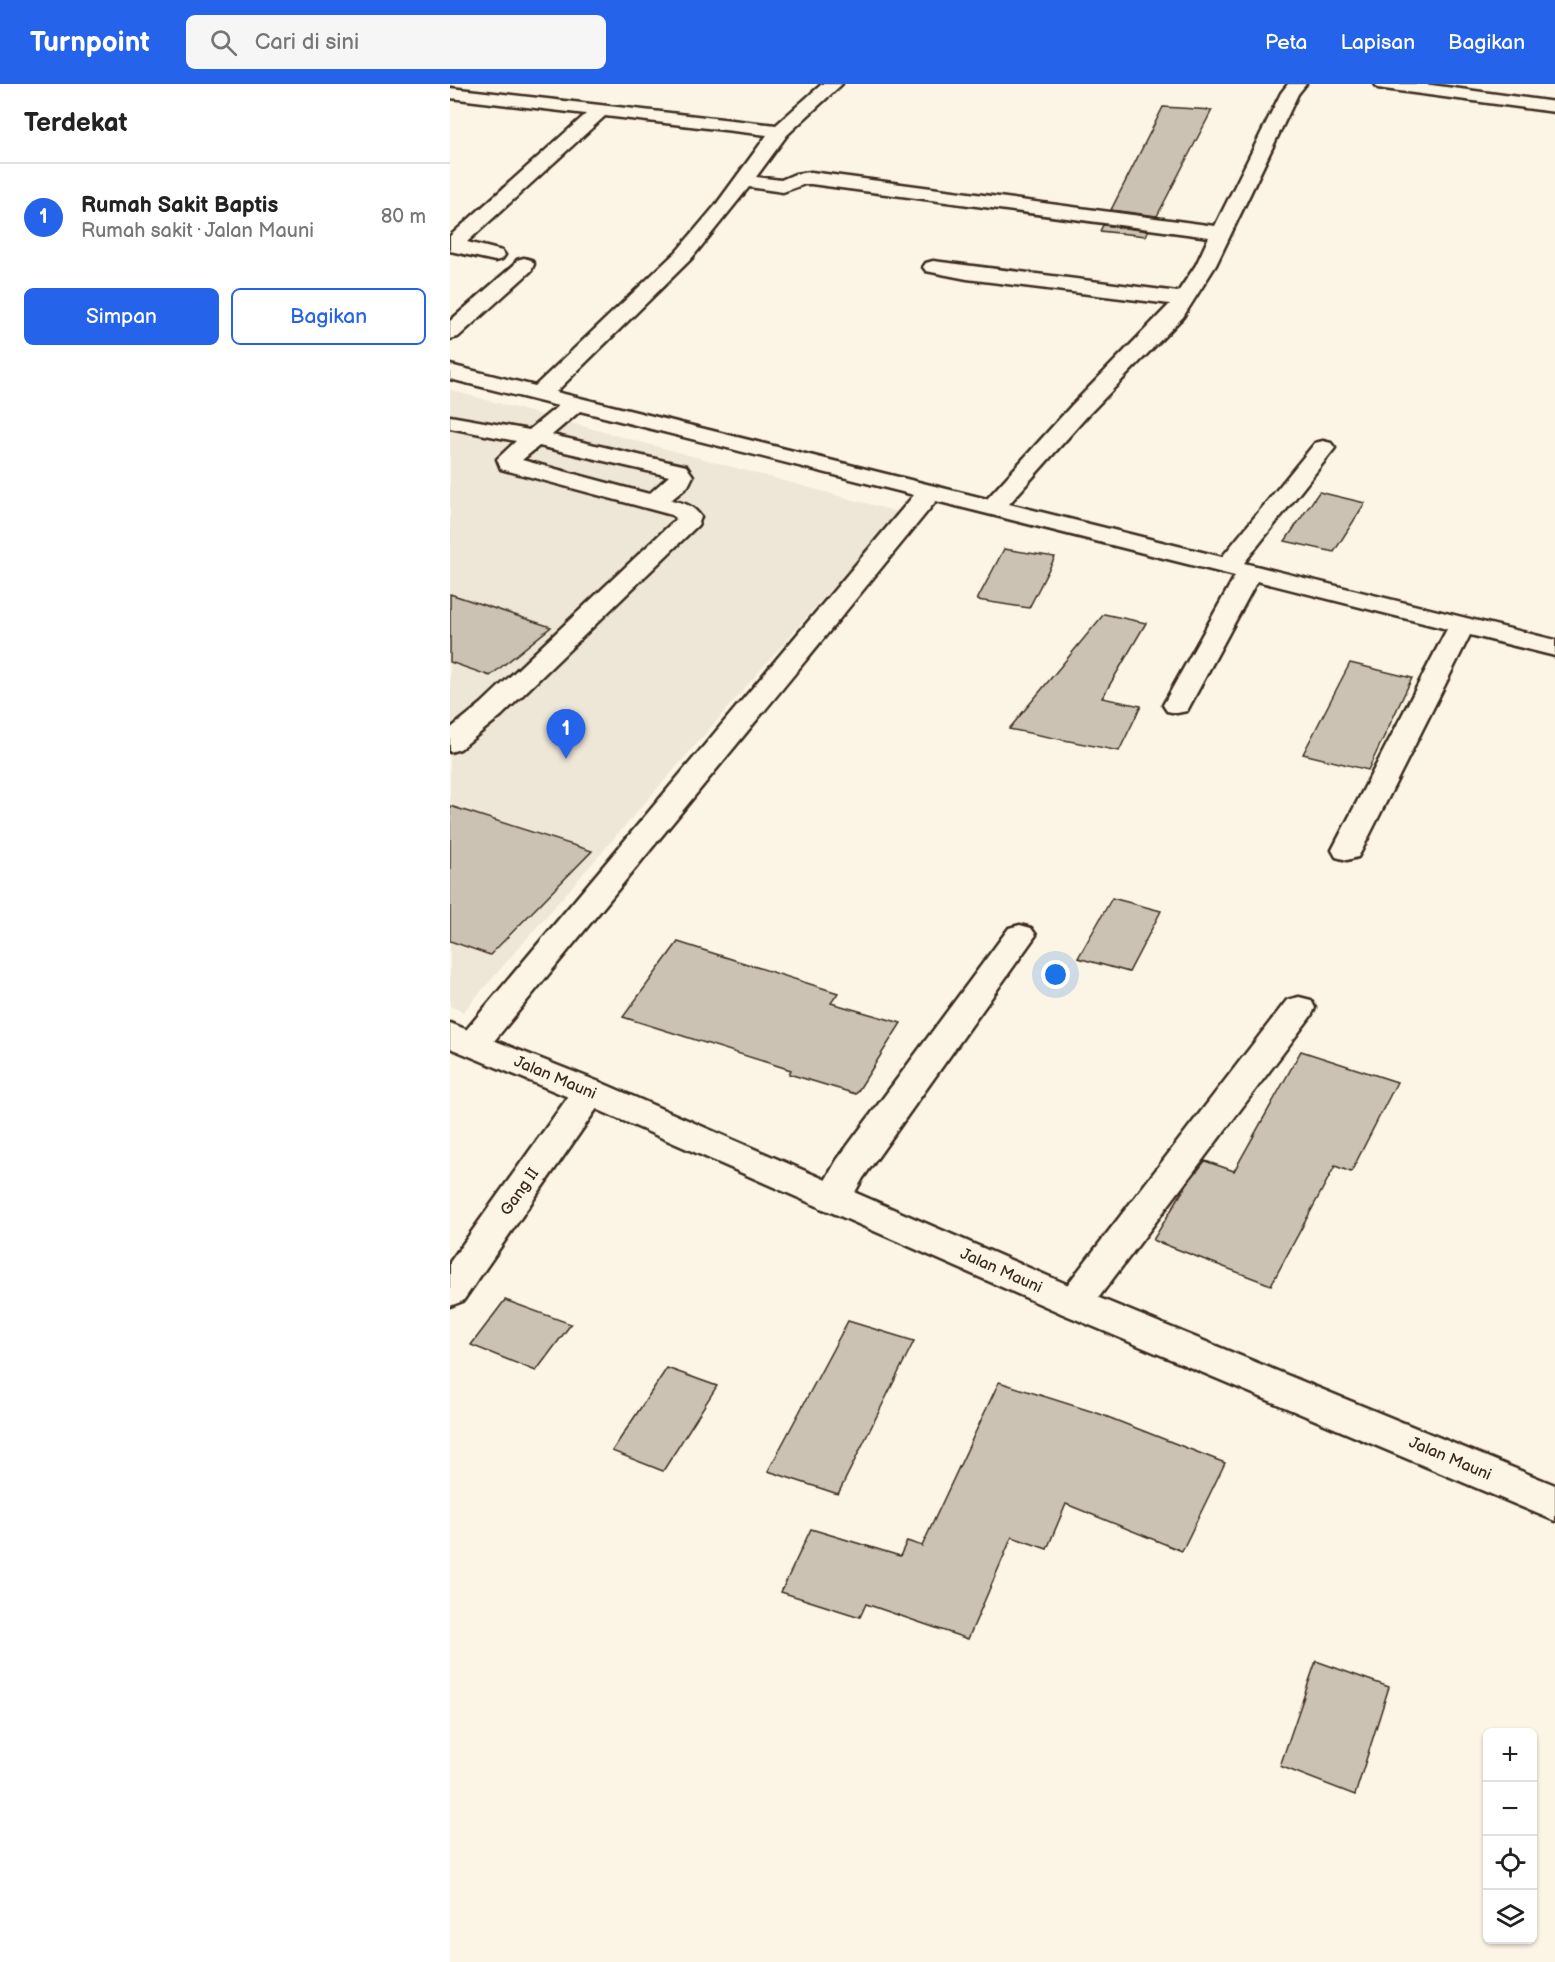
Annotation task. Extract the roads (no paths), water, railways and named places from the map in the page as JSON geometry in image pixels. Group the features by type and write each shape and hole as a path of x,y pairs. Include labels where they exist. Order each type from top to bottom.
{"street":[{"path":"540,394 684,255 744,181 780,131 833,84"},
{"path":"994,506 1087,403 1175,312 1206,266 1290,93 1297,84"},
{"path":"1384,84 1483,90 1555,107"},
{"path":"532,103 550,90"},
{"path":"450,93 780,131"},
{"path":"495,255 452,245 460,227 600,111"},
{"path":"744,181 783,186 802,178 811,178 1222,233"},
{"path":"450,332 524,267 524,264"},
{"path":"933,267 1183,299"},
{"path":"450,372 994,506 1555,648"},
{"path":"450,743 491,710 686,525 689,517 681,510 509,464 509,459 576,403"},
{"path":"453,422 677,471 681,476 679,481 653,503"},
{"path":"1177,705 1239,568 1323,448"},
{"path":"462,1039 932,491"},
{"path":"1347,850 1462,625"},
{"path":"833,1198 850,1169 1020,935"},
{"path":"1074,1303 1299,1008"},
{"name":"Jalan Mauni","path":"462,1039 590,1092 1074,1303 1555,1503"},
{"name":"Gang II","path":"450,1291 590,1092"}],"place":[{"name":"Rumah Sakit Baptis","path":"566,759"}]}
